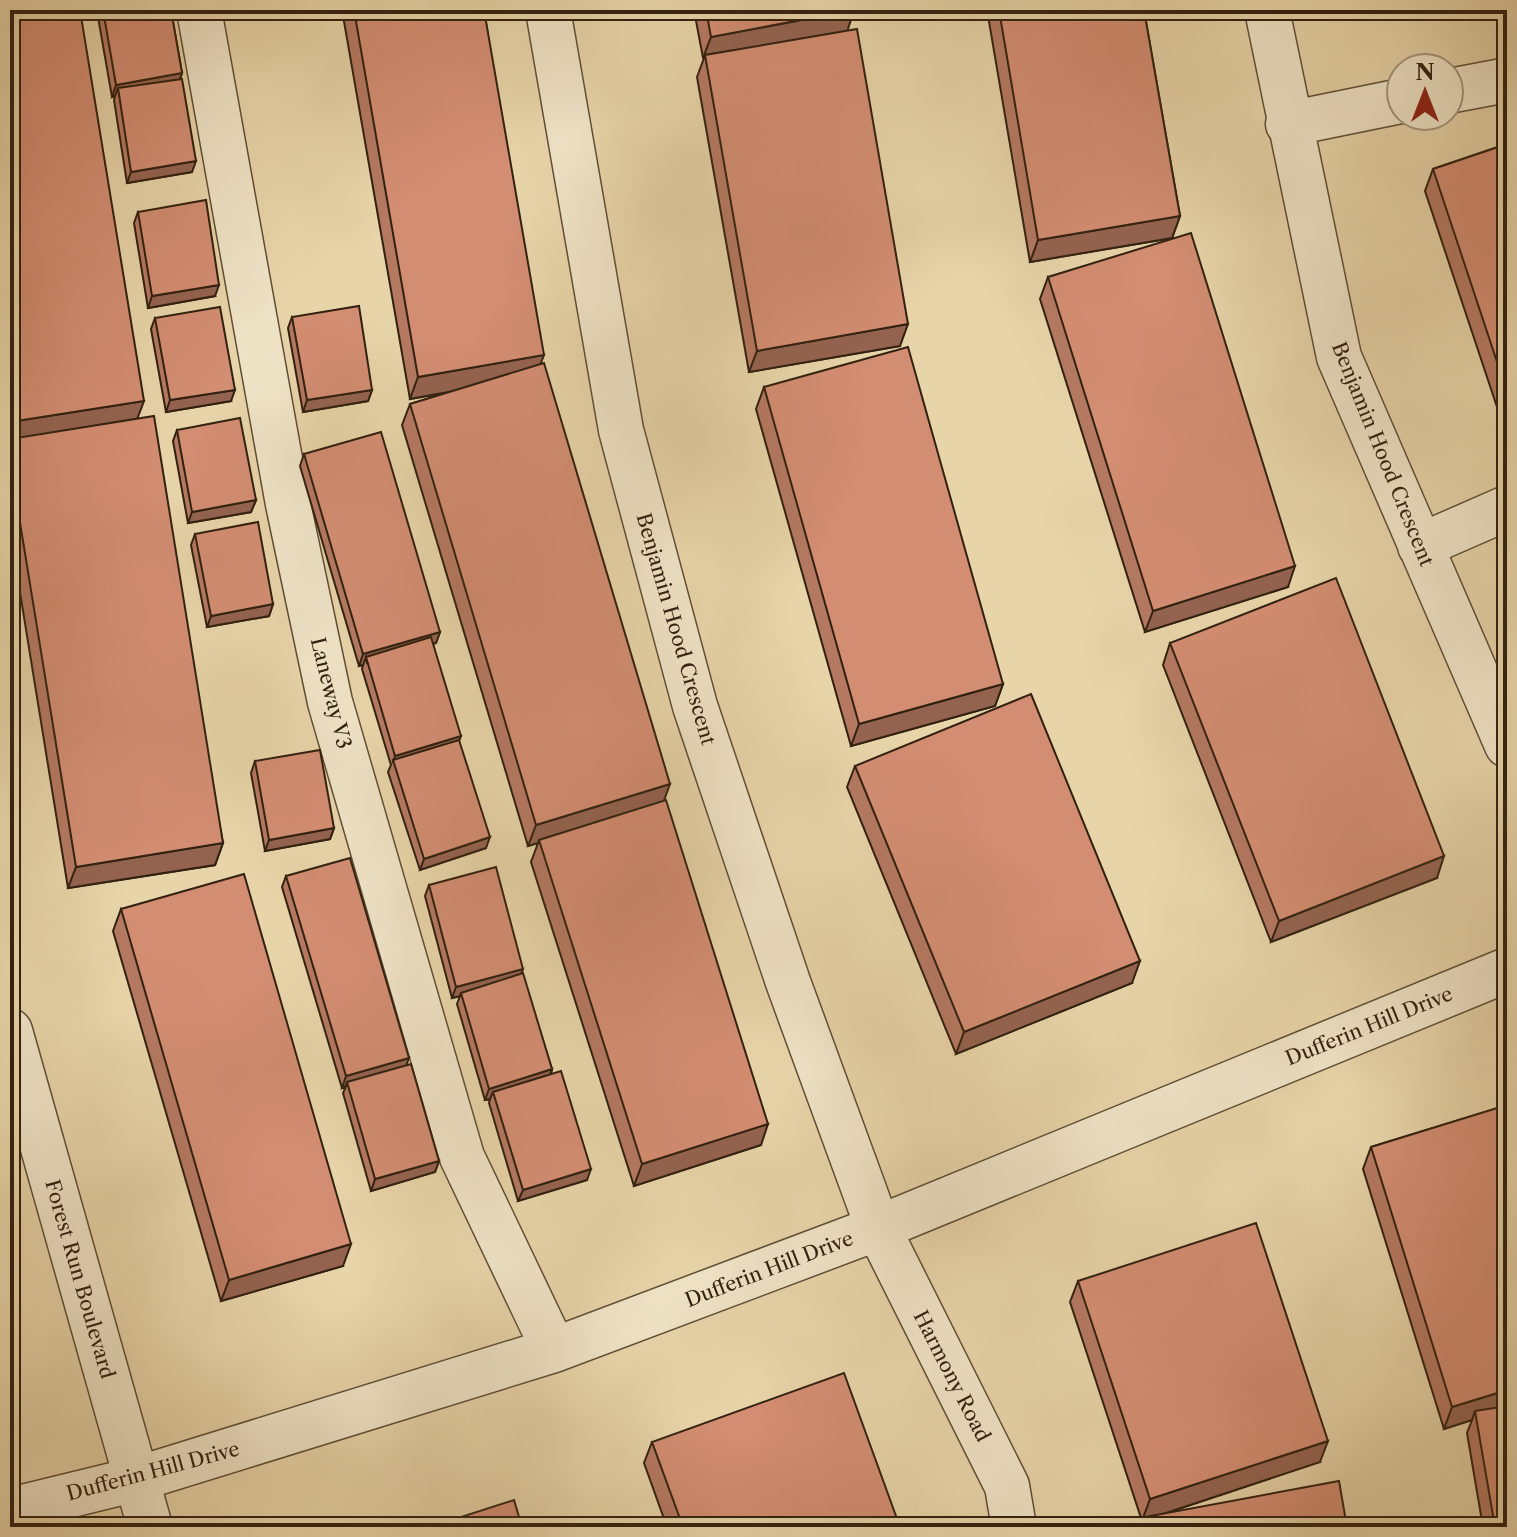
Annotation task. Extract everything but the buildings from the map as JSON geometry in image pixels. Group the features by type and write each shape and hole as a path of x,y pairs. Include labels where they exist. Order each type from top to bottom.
{"street":[{"name":"Laneway V3","path":"199,10 288,504 330,702 462,1157 554,1350"},
{"name":"Benjamin Hood Crescent","path":"548,10 621,430 690,691 788,982 878,1228"},
{"name":"Benjamin Hood Crescent","path":"1267,10 1288,124 1339,357 1507,745"},
{"path":"1465,88 1507,80"},
{"path":"1288,124 1385,104"},
{"path":"1420,546 1507,508"},
{"name":"Dufferin Hill Drive","path":"10,1510 137,1479 554,1350 878,1228 1507,970"},
{"name":"Forest Run Boulevard","path":"10,1031 150,1527"},
{"name":"Harmony Road","path":"878,1228 1007,1486 1014,1527"}]}
